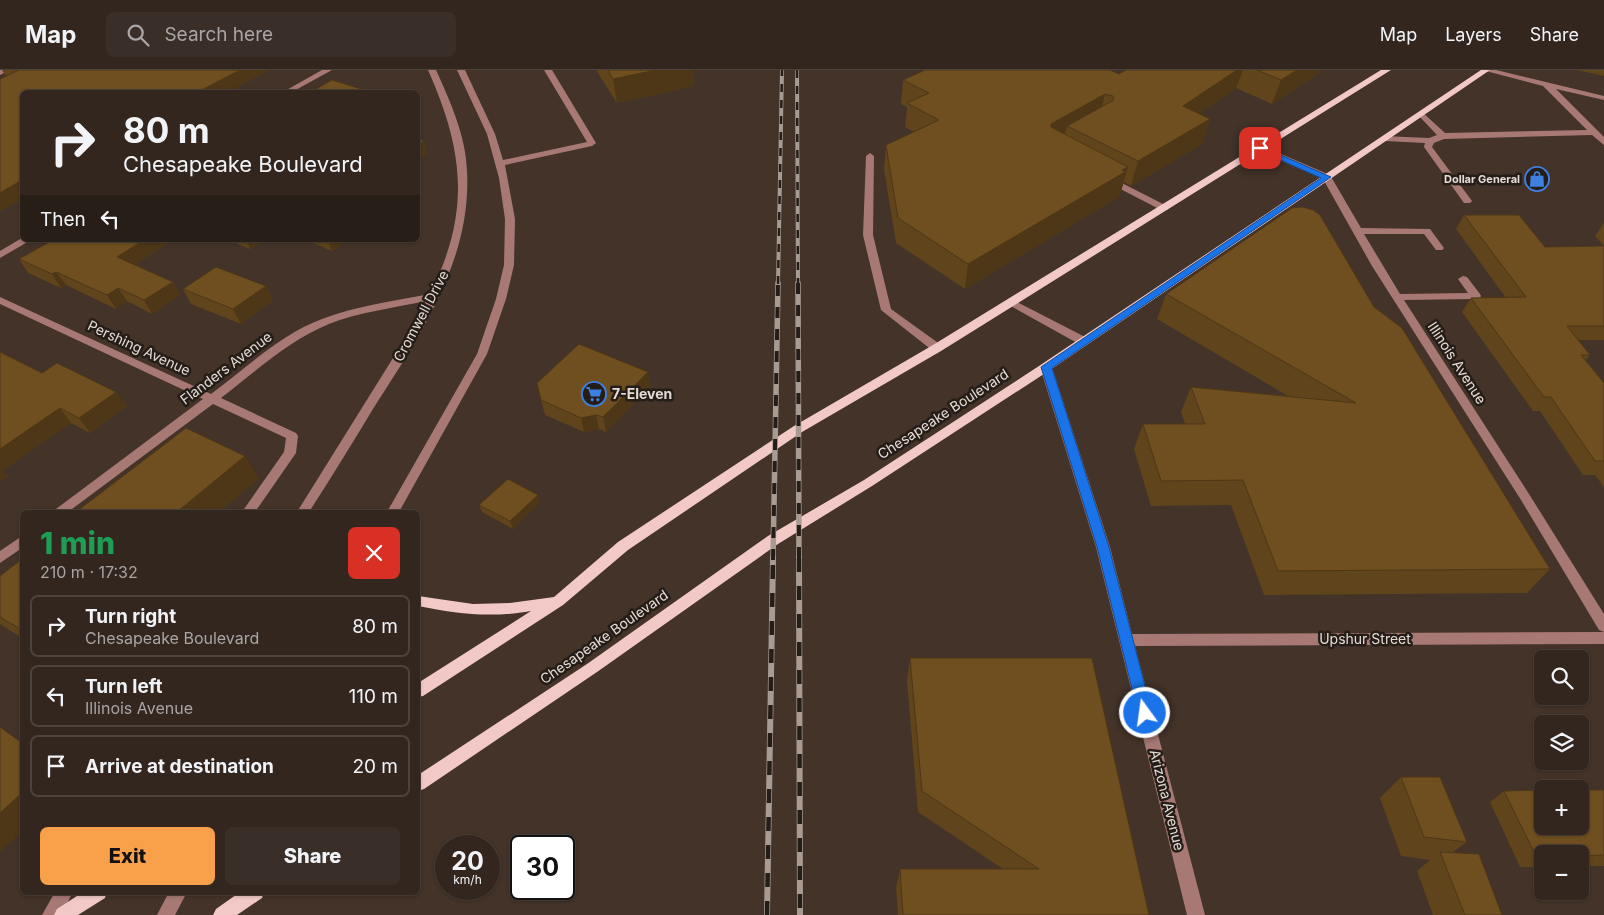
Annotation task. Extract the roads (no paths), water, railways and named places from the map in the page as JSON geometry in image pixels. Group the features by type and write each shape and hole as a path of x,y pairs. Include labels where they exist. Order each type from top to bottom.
{"main road":[{"path":"420,690 558,601 623,546 798,429 938,348 1387,70"},
{"name":"Chesapeake Boulevard","path":"420,783 592,668 773,540 868,483 1046,367 1486,70"},
{"path":"420,601 473,610 510,609 558,601"},
{"path":"63,915 94,895"},
{"path":"222,915 252,895"}],"street":[{"path":"0,73 7,70"},
{"path":"291,90 328,70"},
{"name":"Cromwell Drive","path":"304,510 407,346 435,296 450,262 460,214 462,171 452,121 432,70"},
{"path":"394,510 482,354 501,299 509,264 510,219 504,178 491,134 461,70"},
{"path":"500,163 592,143 548,70"},
{"path":"1486,70 1604,98"},
{"path":"1546,84 1604,142"},
{"path":"1421,114 1443,136"},
{"path":"1385,138 1430,141 1443,136 1594,132"},
{"path":"1430,141 1428,147 1467,200"},
{"path":"1260,148 1327,177"},
{"path":"870,156 868,235 886,310 938,348"},
{"path":"1095,173 1164,208"},
{"name":"Illinois Avenue","path":"1327,177 1397,297 1525,497 1604,626"},
{"path":"1358,231 1427,231 1439,248"},
{"path":"0,255 23,242"},
{"path":"1397,297 1476,296 1463,279"},
{"name":"Flanders Avenue","path":"63,510 296,336 324,322 348,314 435,296"},
{"name":"Pershing Avenue","path":"0,300 292,436 290,453 249,510"},
{"path":"1011,302 1083,341"},
{"name":"Arizona Avenue","path":"1046,367 1103,547 1196,915"},
{"path":"0,558 20,543"},
{"name":"Upshur Street","path":"1126,640 1604,638"},
{"path":"51,915 63,895"},
{"path":"166,915 177,895"}],"railway":[{"path":"778,284 782,70"},
{"path":"797,70 798,284"},
{"path":"773,560 778,283"},
{"path":"798,283 799,560"},
{"path":"767,915 773,558"},
{"path":"799,558 800,915"}],"place":[{"name":"Dollar General","path":"1537,179"},
{"name":"7-Eleven","path":"594,394"}]}
